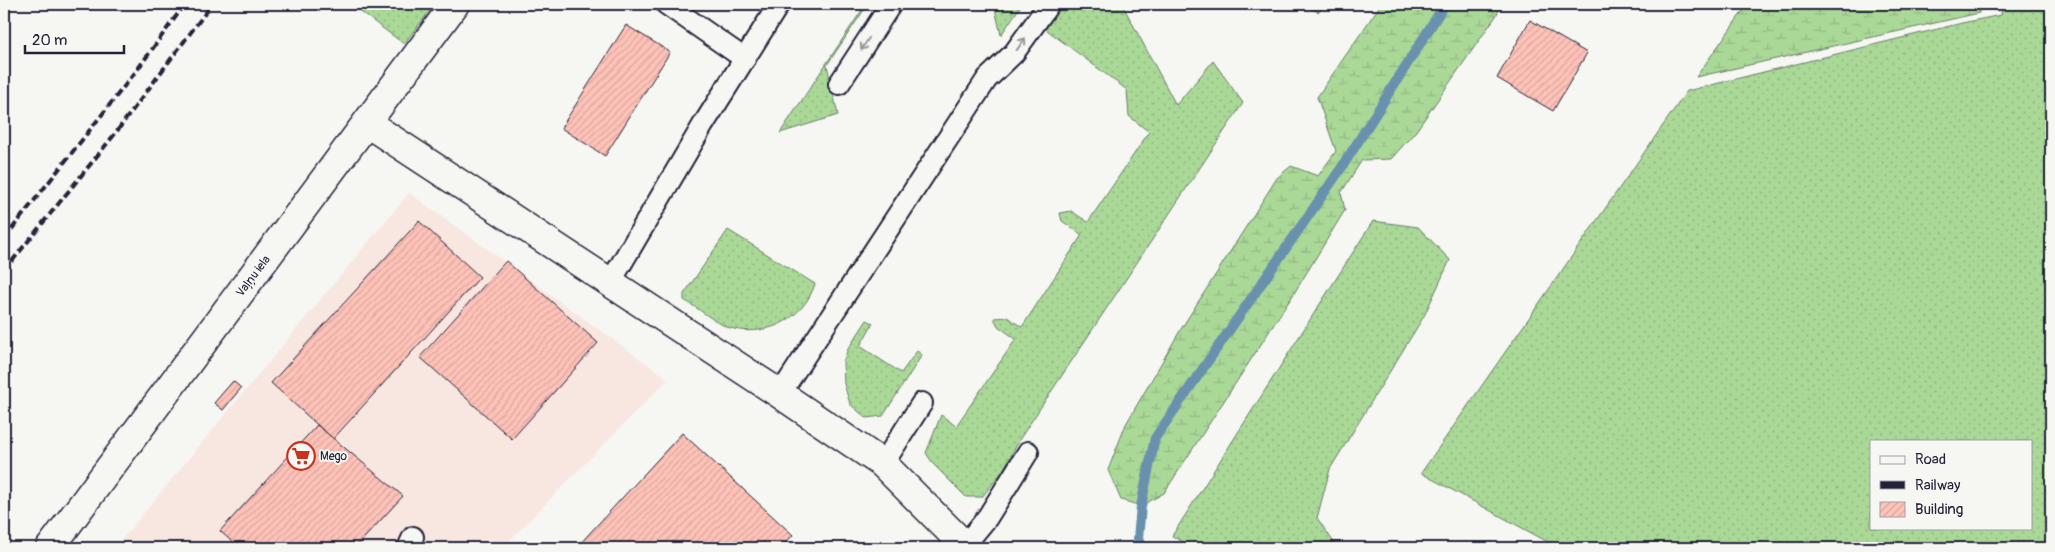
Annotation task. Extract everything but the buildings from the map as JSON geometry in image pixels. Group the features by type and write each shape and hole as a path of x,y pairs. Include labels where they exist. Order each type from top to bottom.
{"street":[{"name":"Vaļņu iela","path":"50,548 455,4"},
{"path":"367,123 780,394 883,464 966,547"}],"lane":[{"path":"666,4 745,59"},
{"path":"610,283 703,125 779,4"},
{"path":"839,84 891,4"},
{"path":"780,394 986,79 1014,53 1049,4"},
{"path":"883,464 922,403"},
{"path":"966,547 987,518 1028,452"}],"shaded area":[{"path":"409,193 668,379 502,548 115,548"}],"green space":[{"path":"350,4 435,4 404,44"},
{"path":"866,4 868,4 827,65 838,115 780,133"},
{"path":"994,4 1022,4 1001,35"},
{"path":"1059,4 1122,4 1176,105 1213,61 1243,103 1021,437 1002,472 982,497 966,497 934,465 926,453 941,415 956,426 1016,339 998,326 994,318 1007,317 1022,327 1082,235 1062,221 1060,213 1071,211 1088,222 1149,132 1129,116 1127,90 1043,27"},
{"path":"1306,4 1325,4 1319,12 1308,8"},
{"path":"1381,4 1502,4 1496,16 1416,131 1391,159 1362,160 1341,193 1345,210 1293,295 1164,493 1141,506 1121,500 1108,470 1126,424 1181,329 1277,178 1291,166 1318,176 1336,151 1317,97"},
{"path":"1748,4 1979,4 1979,13 1696,77"},
{"path":"2002,4 2051,4 2051,548 1559,548 1421,473 1687,91 2001,15"},
{"path":"1373,221 1418,227 1450,260 1424,316 1330,469 1317,518 1335,544 1342,548 1194,548 1172,536"},
{"path":"728,230 815,284 801,308 780,324 754,331 727,327 684,300 684,294"},
{"path":"867,320 873,323 860,346 901,373 917,351 922,355 883,416 866,418 850,404 844,384 843,362 848,349"}],"waterway":[{"path":"1142,548 1138,539 1141,506 1155,438 1342,167 1445,4"}],"railway":[{"path":"4,239 137,70 185,4"},
{"path":"4,271 114,135 212,4"}],"place":[{"name":"Mego","path":"301,456"}]}
